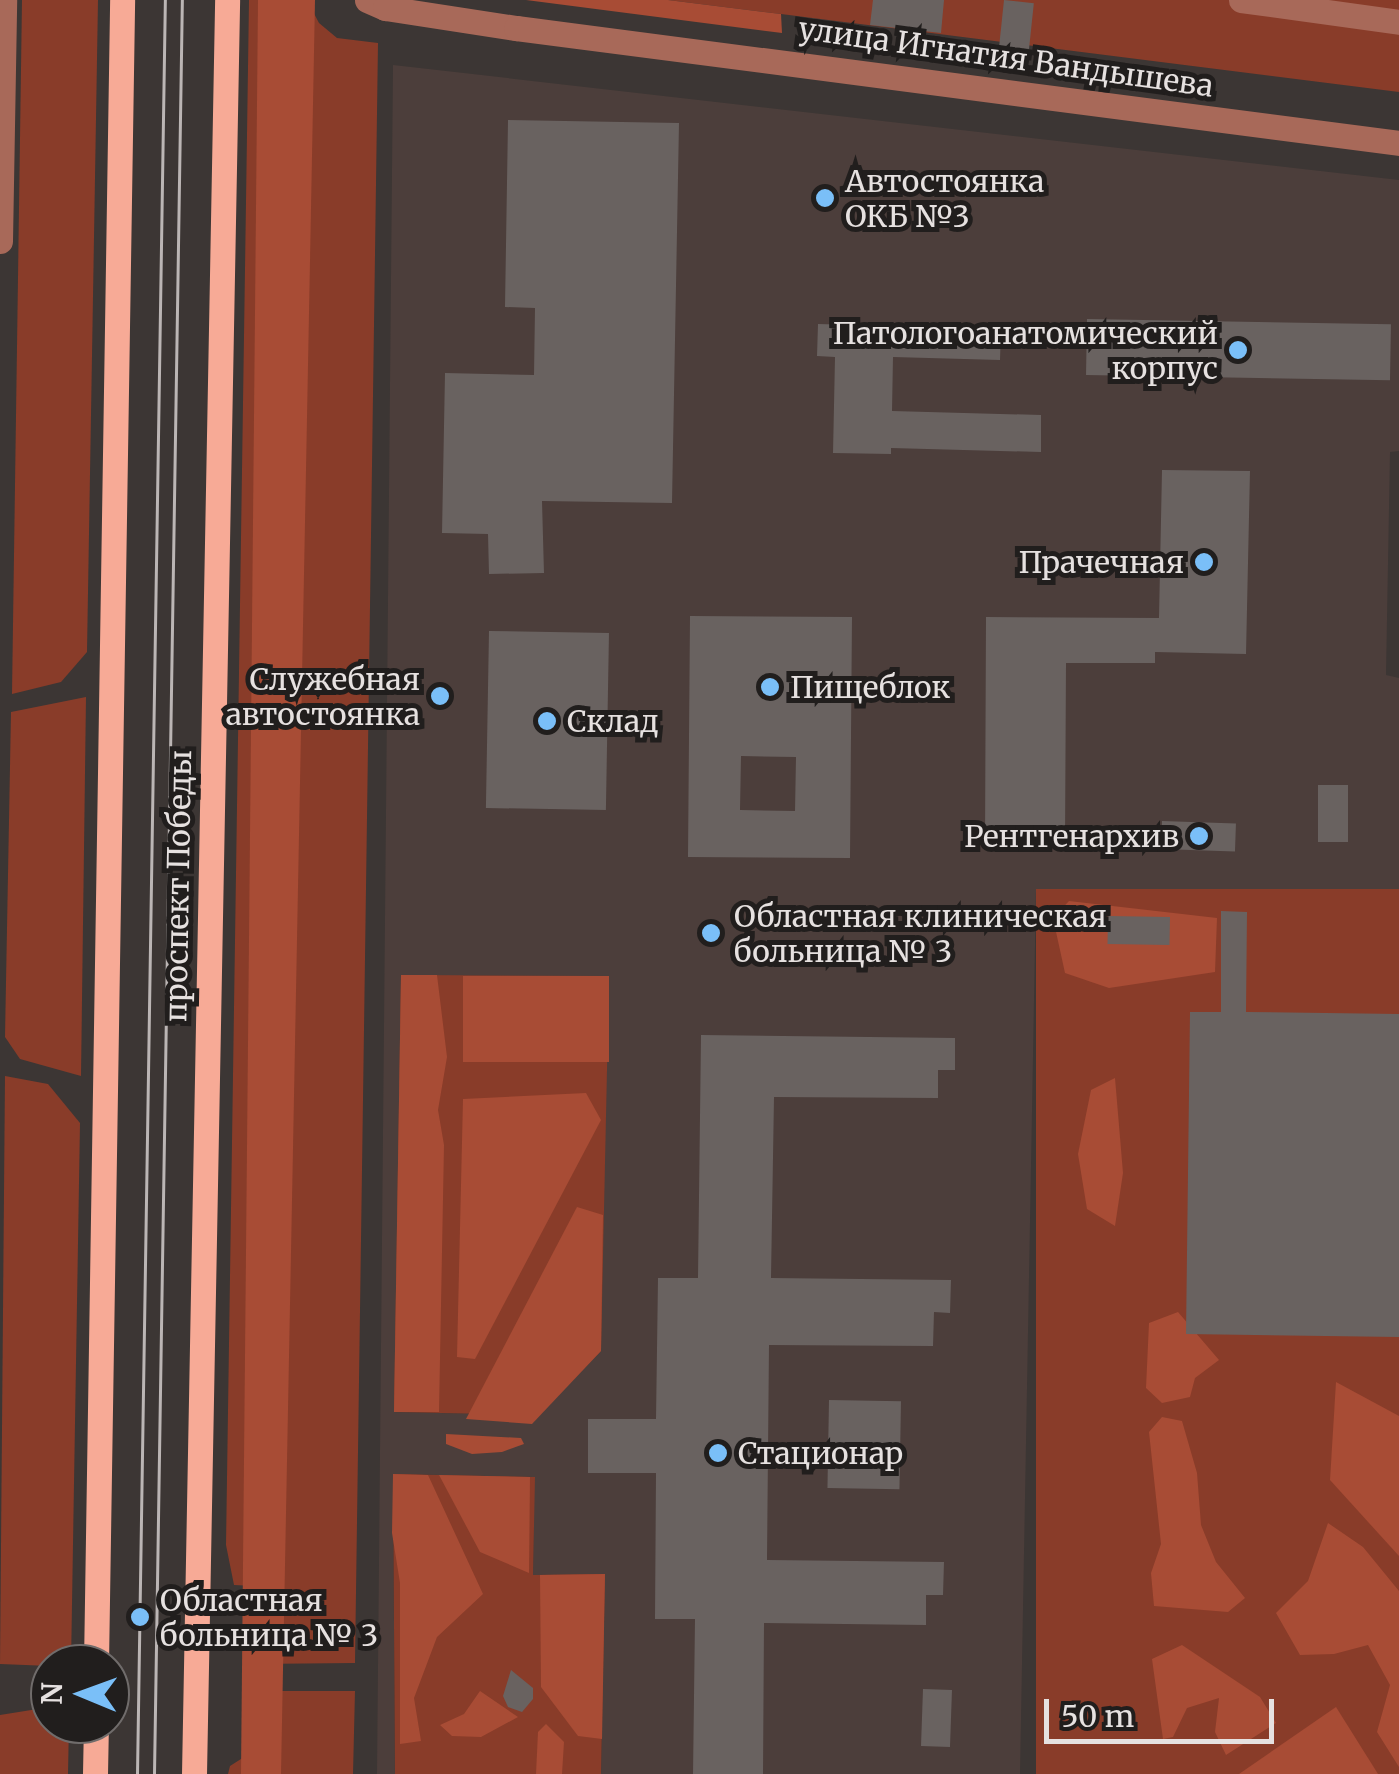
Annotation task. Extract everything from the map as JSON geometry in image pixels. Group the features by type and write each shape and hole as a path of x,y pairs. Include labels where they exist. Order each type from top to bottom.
{"main road":[{"path":"96,1644 122,0"},
{"name":"проспект Победы","path":"194,1774 227,0"},
{"path":"95,1774 96,1744"}],"street":[{"path":"0,241 4,0"},
{"name":"улица Игнатия Вандышева","path":"367,0 386,8 516,28 1399,144"},
{"path":"1256,1 1399,22"}],"shaded area":[{"path":"22,0 98,0 87,652 61,682 12,694"},
{"path":"249,0 307,0 319,23 337,38 378,43 355,1663 254,1664 254,1586 234,1585 226,1545"},
{"path":"258,0 315,0 281,1774 241,1774"},
{"path":"526,0 668,0 781,14 782,33"},
{"path":"668,0 1399,0 1399,92 781,14"},
{"name":"Областная клиническая больница № 3","path":"393,65 1399,180 1399,451 1390,452 1386,675 1399,678 1399,891 1036,890 1020,1774 601,1774 605,1575 533,1575 534,1477 393,1474 395,1774 377,1774","holes":["601,1351 539,1415 394,1412"]},
{"path":"86,697 81,1076 20,1059 5,1037 11,712"},
{"path":"1036,889 1399,889 1399,1774 1036,1774"},
{"path":"1069,901 1217,918 1215,972 1109,988 1065,973 1053,918"},
{"path":"401,975 609,976 601,1351 539,1415 394,1412"},
{"path":"401,975 437,975 447,1057 438,1110 444,1145 439,1412 394,1412"},
{"path":"463,976 609,976 609,1062 463,1062"},
{"path":"5,1076 48,1084 80,1123 71,1644 30,1644 30,1665 0,1664"},
{"path":"1115,1078 1123,1173 1115,1226 1087,1209 1078,1154 1091,1090"},
{"path":"586,1093 601,1120 475,1359 457,1357 463,1099"},
{"path":"577,1207 603,1215 601,1351 532,1424 466,1419"},
{"path":"1178,1312 1219,1360 1195,1378 1190,1397 1162,1403 1146,1388 1149,1323"},
{"path":"1336,1382 1399,1416 1399,1556 1330,1480"},
{"path":"1162,1417 1182,1421 1197,1473 1201,1525 1216,1562 1245,1598 1228,1612 1154,1606 1151,1573 1161,1544 1149,1432"},
{"path":"446,1434 521,1438 524,1444 502,1452 472,1454 446,1444"},
{"path":"393,1474 535,1477 533,1575 605,1574 601,1774 395,1774"},
{"path":"393,1474 428,1475 483,1594 437,1637 414,1698 421,1741 400,1744 400,1583 392,1533"},
{"path":"439,1475 530,1477 529,1573 480,1552"},
{"path":"1328,1523 1363,1547 1399,1591 1399,1767 1377,1732 1390,1685 1368,1645 1334,1654 1300,1655 1276,1613 1308,1581"},
{"path":"605,1574 602,1739 578,1736 541,1687 540,1575"},
{"path":"1182,1645 1260,1697 1276,1723 1226,1755 1215,1732 1219,1698 1187,1708 1173,1737 1163,1739 1152,1659"},
{"path":"253,1691 355,1691 353,1774 228,1774 230,1766 252,1752"},
{"path":"480,1691 518,1717 481,1737 452,1736 440,1725 464,1714"},
{"path":"1336,1707 1378,1774 1239,1774"},
{"path":"30,1710 30,1744 69,1744 68,1774 0,1774 0,1715"},
{"path":"546,1724 564,1742 562,1774 536,1774 538,1732"}],"building":[{"path":"873,0 944,0 941,33 870,25"},
{"path":"1004,0 1034,3 1029,49 999,46"},
{"path":"508,120 679,123 672,503 542,501 544,573 489,574 488,534 442,533 445,373 534,375 535,308 505,307"},
{"name":"Патологоанатомический корпус","path":"1087,319 1391,324 1390,380 1086,375"},
{"path":"818,324 1001,329 1000,360 893,357 892,411 1041,415 1041,452 891,448 891,454 833,453 835,357 817,356"},
{"path":"1162,470 1250,471 1246,654 1155,652 1155,663 1066,663 1065,844 985,844 986,617 1159,618"},
{"name":"Пищеблок","path":"690,616 852,617 850,858 688,857","holes":["741,756 796,757 795,811 740,810"]},
{"name":"Склад","path":"489,631 609,633 606,810 486,808"},
{"path":"1318,785 1348,785 1348,842 1318,842"},
{"name":"Рентгенархив","path":"1162,821 1236,824 1235,852 1161,849"},
{"path":"1221,911 1247,912 1246,1012 1399,1014 1399,1337 1186,1334 1190,1012 1221,1012"},
{"path":"1108,916 1170,917 1170,945 1108,944"},
{"name":"Стационар","path":"701,1035 955,1038 955,1070 938,1070 938,1098 774,1097 771,1278 951,1280 950,1313 934,1312 933,1346 769,1345 767,1560 944,1562 943,1595 926,1595 926,1625 764,1623 763,1774 693,1774 695,1619 655,1619 656,1473 588,1473 588,1419 656,1419 658,1278 698,1278"},
{"path":"829,1400 901,1401 899,1489 827,1488"},
{"path":"511,1670 533,1688 533,1699 522,1712 508,1707 503,1696"},
{"path":"923,1689 952,1690 950,1747 921,1746"}],"tram line":[{"path":"137,1774 165,0"},
{"path":"154,1774 182,0"}],"place":[{"name":"Автостоянка ОКБ №3","path":"825,198"},
{"name":"Патологоанатомический корпус","path":"1238,350"},
{"name":"Прачечная","path":"1204,562"},
{"name":"Пищеблок","path":"770,687"},
{"name":"Служебная автостоянка","path":"440,696"},
{"name":"Склад","path":"547,721"},
{"name":"Рентгенархив","path":"1199,836"},
{"name":"Областная клиническая больница № 3","path":"711,933"},
{"name":"Стационар","path":"718,1453"},
{"name":"Областная больница № 3","path":"140,1617"}]}
